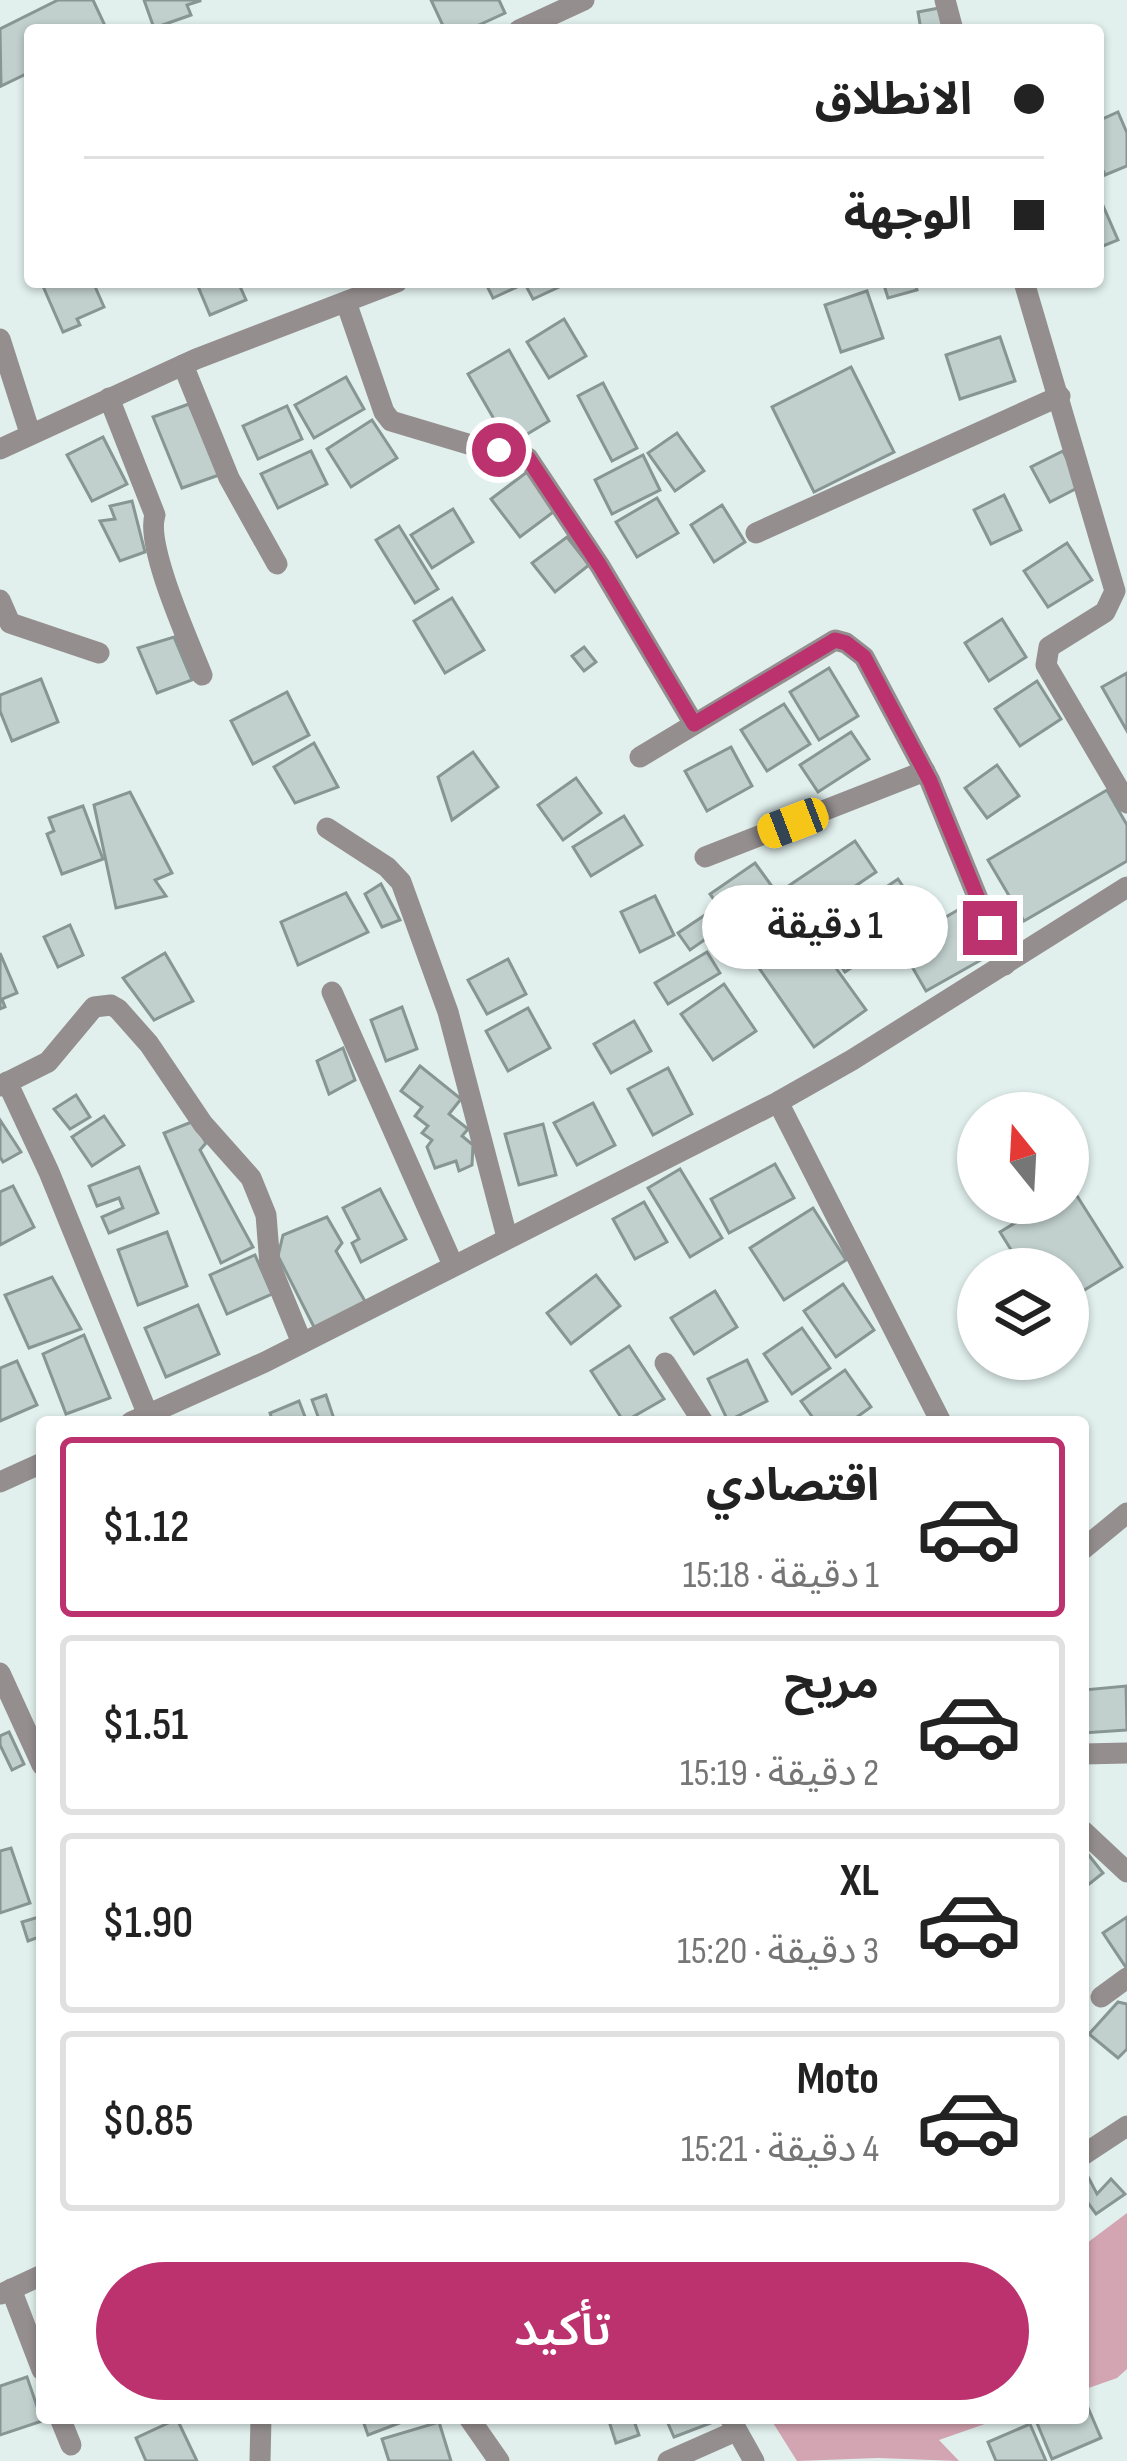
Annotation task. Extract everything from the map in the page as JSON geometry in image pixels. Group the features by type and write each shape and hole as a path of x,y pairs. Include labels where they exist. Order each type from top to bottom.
{"street":[{"path":"532,24 584,0"},
{"path":"0,449 182,365 382,288"},
{"path":"1026,288 1115,591 1105,612 1049,647 1046,665 1127,803"},
{"path":"346,302 384,412 402,427 488,450 517,451 528,458 600,566 694,724"},
{"path":"0,339 31,433"},
{"path":"182,365 229,478 277,564"},
{"path":"756,533 1060,397"},
{"path":"109,398 141,472 142,489 155,515 152,525 163,572 202,675"},
{"path":"0,600 10,622 99,653"},
{"path":"640,757 835,640 846,643 864,657 925,771 1005,965"},
{"path":"705,857 925,771"},
{"path":"327,828 387,867 401,882 448,1012 507,1237"},
{"path":"144,1416 302,1343 778,1102 1127,887"},
{"path":"332,992 453,1265"},
{"path":"139,1416 57,1191 4,1084 48,1062 94,1007 103,1004 118,1010 149,1044 203,1124 258,1192 266,1215 270,1265 302,1343"},
{"path":"778,1102 938,1416"},
{"path":"665,1363 699,1416"},
{"path":"0,1482 36,1466"},
{"path":"1089,1544 1127,1513"},
{"path":"0,1673 36,1752"},
{"path":"1089,1754 1127,1753"},
{"path":"1089,1837 1127,1872"},
{"path":"1101,1997 1127,1978"},
{"path":"1089,2151 1127,2126"},
{"path":"36,2278 5,2291 36,2357"},
{"path":"62,2424 70,2445"},
{"path":"260,2461 261,2424"},
{"path":"473,2424 499,2461"},
{"path":"668,2461 733,2425 754,2461"}],"shaded area":[{"path":"1127,2213 1127,2369 1117,2378 1089,2388 1089,2242"},
{"path":"774,2424 985,2424 939,2440 959,2461 797,2461"}],"building":[{"path":"58,0 93,0 104,24 24,24 24,75 1,86 0,29"},
{"path":"144,0 200,0 187,5 191,15 153,24"},
{"path":"431,0 499,0 505,13 481,24 442,24"},
{"path":"939,8 942,24 920,24 918,12"},
{"path":"1118,112 1127,133 1127,166 1105,175 1104,173 1104,118"},
{"path":"1104,208 1118,240 1104,246"},
{"path":"44,288 96,288 104,307 77,319 80,325 63,332"},
{"path":"199,288 241,288 246,300 210,315"},
{"path":"488,288 515,288 493,298"},
{"path":"527,288 557,288 533,299"},
{"path":"885,288 916,288 917,290 888,298"},
{"path":"867,291 883,338 841,352 825,305"},
{"path":"564,319 586,356 549,378 527,342"},
{"path":"1000,337 1015,381 960,399 946,355"},
{"path":"509,350 549,421 509,445 468,374"},
{"path":"851,367 894,452 814,492 772,407"},
{"path":"346,377 364,409 314,438 295,405"},
{"path":"603,383 637,448 612,461 578,396"},
{"path":"189,404 219,475 182,488 153,417"},
{"path":"287,406 302,439 258,459 243,426"},
{"path":"372,420 397,458 351,487 327,449"},
{"path":"677,433 704,471 675,491 648,453"},
{"path":"103,437 127,484 92,501 67,455"},
{"path":"311,451 327,484 278,508 261,474"},
{"path":"1063,451 1081,486 1050,502 1031,467"},
{"path":"643,455 660,490 612,514 595,480"},
{"path":"527,472 556,510 520,537 491,499"},
{"path":"1004,495 1021,530 991,544 974,510"},
{"path":"657,498 678,533 637,557 616,522"},
{"path":"132,501 145,552 120,561 100,521 115,519 110,506"},
{"path":"722,505 745,542 714,562 691,525"},
{"path":"453,509 473,542 432,568 411,535"},
{"path":"399,526 438,589 415,603 376,540"},
{"path":"567,537 589,565 555,592 532,563"},
{"path":"1067,543 1092,580 1048,607 1024,571"},
{"path":"452,598 484,650 445,673 414,621"},
{"path":"1002,619 1026,657 989,681 965,643"},
{"path":"174,637 192,680 157,693 138,648"},
{"path":"584,647 596,662 584,671 572,656"},
{"path":"829,668 858,716 819,740 790,692"},
{"path":"1127,673 1127,731 1102,687"},
{"path":"41,679 58,722 12,741 0,711 0,695"},
{"path":"1037,681 1061,719 1020,746 995,709"},
{"path":"287,692 309,735 253,764 231,721"},
{"path":"784,704 810,744 767,771 741,730"},
{"path":"851,732 869,759 818,792 800,765"},
{"path":"314,743 338,787 295,803 274,767"},
{"path":"731,747 752,786 707,811 685,771"},
{"path":"473,752 498,787 452,820 438,777"},
{"path":"997,765 1019,796 987,818 965,788"},
{"path":"576,778 601,813 563,840 538,805"},
{"path":"1107,790 1127,825 1127,861 1024,921 988,860"},
{"path":"130,792 172,873 155,880 166,896 116,908 94,805"},
{"path":"83,806 103,859 62,874 47,834 54,831 49,818"},
{"path":"624,816 642,845 591,876 573,847"},
{"path":"855,841 876,872 802,922 781,891"},
{"path":"755,863 771,885 726,916 710,894"},
{"path":"898,879 925,919 845,972 818,933"},
{"path":"381,884 400,920 382,927 365,894"},
{"path":"346,893 368,932 298,965 281,922"},
{"path":"655,896 674,935 640,952 621,912"},
{"path":"970,903 997,951 926,991 899,944"},
{"path":"711,911 723,927 690,950 678,933"},
{"path":"70,925 83,955 58,967 44,937"},
{"path":"810,932 866,1010 814,1047 759,968"},
{"path":"707,952 720,973 668,1004 655,983"},
{"path":"0,953 17,993 2,999 5,1007 0,1009"},
{"path":"165,953 193,1001 154,1020 123,978"},
{"path":"508,959 526,994 487,1014 468,980"},
{"path":"724,984 756,1031 713,1060 681,1014"},
{"path":"402,1007 417,1049 386,1061 371,1020"},
{"path":"528,1008 550,1048 508,1071 486,1031"},
{"path":"634,1021 651,1051 611,1073 594,1044"},
{"path":"343,1048 355,1080 329,1094 317,1061"},
{"path":"420,1066 461,1099 449,1114 468,1129 462,1136 473,1145 472,1165 459,1171 456,1161 435,1168 427,1147 432,1140 422,1133 428,1126 415,1116 422,1107 401,1091"},
{"path":"668,1068 692,1114 653,1135 628,1089"},
{"path":"76,1095 90,1117 70,1129 54,1109"},
{"path":"593,1103 615,1145 577,1165 554,1123"},
{"path":"104,1116 124,1145 92,1166 72,1137"},
{"path":"0,1120 21,1152 3,1162 0,1157"},
{"path":"194,1121 206,1143 200,1150 253,1247 221,1263 164,1133"},
{"path":"543,1124 556,1175 519,1185 505,1134"},
{"path":"775,1164 794,1198 729,1233 711,1199"},
{"path":"139,1167 158,1213 109,1233 102,1217 123,1208 119,1198 97,1206 89,1186"},
{"path":"680,1169 722,1238 690,1257 648,1188"},
{"path":"13,1186 34,1227 0,1245 0,1192"},
{"path":"380,1189 406,1239 361,1262 352,1243 359,1239 343,1208"},
{"path":"644,1202 667,1242 635,1259 613,1219"},
{"path":"813,1208 846,1260 784,1300 750,1248"},
{"path":"1089,1215 1122,1267 1089,1287 1089,1248 1010,1248 1000,1232 1013,1224 1089,1224"},
{"path":"327,1217 342,1243 336,1251 366,1303 315,1329 278,1256 283,1235"},
{"path":"167,1232 187,1286 138,1305 118,1250"},
{"path":"255,1255 272,1294 227,1314 210,1275"},
{"path":"596,1275 620,1306 571,1344 547,1313"},
{"path":"52,1277 81,1329 29,1348 5,1295"},
{"path":"843,1284 874,1330 836,1357 804,1311"},
{"path":"715,1291 737,1327 694,1354 671,1318"},
{"path":"198,1305 219,1354 166,1377 145,1328"},
{"path":"802,1328 830,1368 792,1394 764,1354"},
{"path":"84,1335 110,1398 66,1414 43,1354"},
{"path":"629,1346 664,1399 634,1416 620,1416 591,1371"},
{"path":"747,1360 767,1401 738,1416 726,1416 708,1379"},
{"path":"17,1361 37,1405 0,1421 0,1368"},
{"path":"845,1370 871,1407 858,1416 812,1416 801,1401"},
{"path":"326,1395 333,1416 318,1416 312,1400"},
{"path":"299,1401 305,1416 271,1416"},
{"path":"1126,1686 1127,1730 1089,1733 1089,1689"},
{"path":"9,1732 24,1764 12,1770 0,1745 0,1736"},
{"path":"11,1848 30,1903 0,1913 0,1851"},
{"path":"1089,1856 1103,1873 1089,1884"},
{"path":"1127,1917 1127,1969 1103,1933"},
{"path":"36,1918 36,1938 28,1941 22,1922"},
{"path":"1118,2002 1127,2004 1127,2049 1118,2058 1089,2034"},
{"path":"1089,2179 1097,2194 1111,2179 1125,2194 1096,2214 1089,2204"},
{"path":"27,2377 36,2403 36,2423 0,2435 0,2386"},
{"path":"1089,2410 1101,2438 1052,2459 1037,2424 1089,2424"},
{"path":"166,2424 179,2424 197,2461 146,2461 136,2438"},
{"path":"364,2424 397,2424 368,2435"},
{"path":"440,2424 451,2461 389,2461 382,2439"},
{"path":"610,2424 635,2424 639,2435 616,2443"},
{"path":"668,2424 708,2424 674,2437"},
{"path":"1030,2424 1046,2461 996,2461 988,2442"}],"route":[{"path":"499,450 517,451 528,458 600,566 694,724 835,640 855,648 930,781 990,928"}]}
